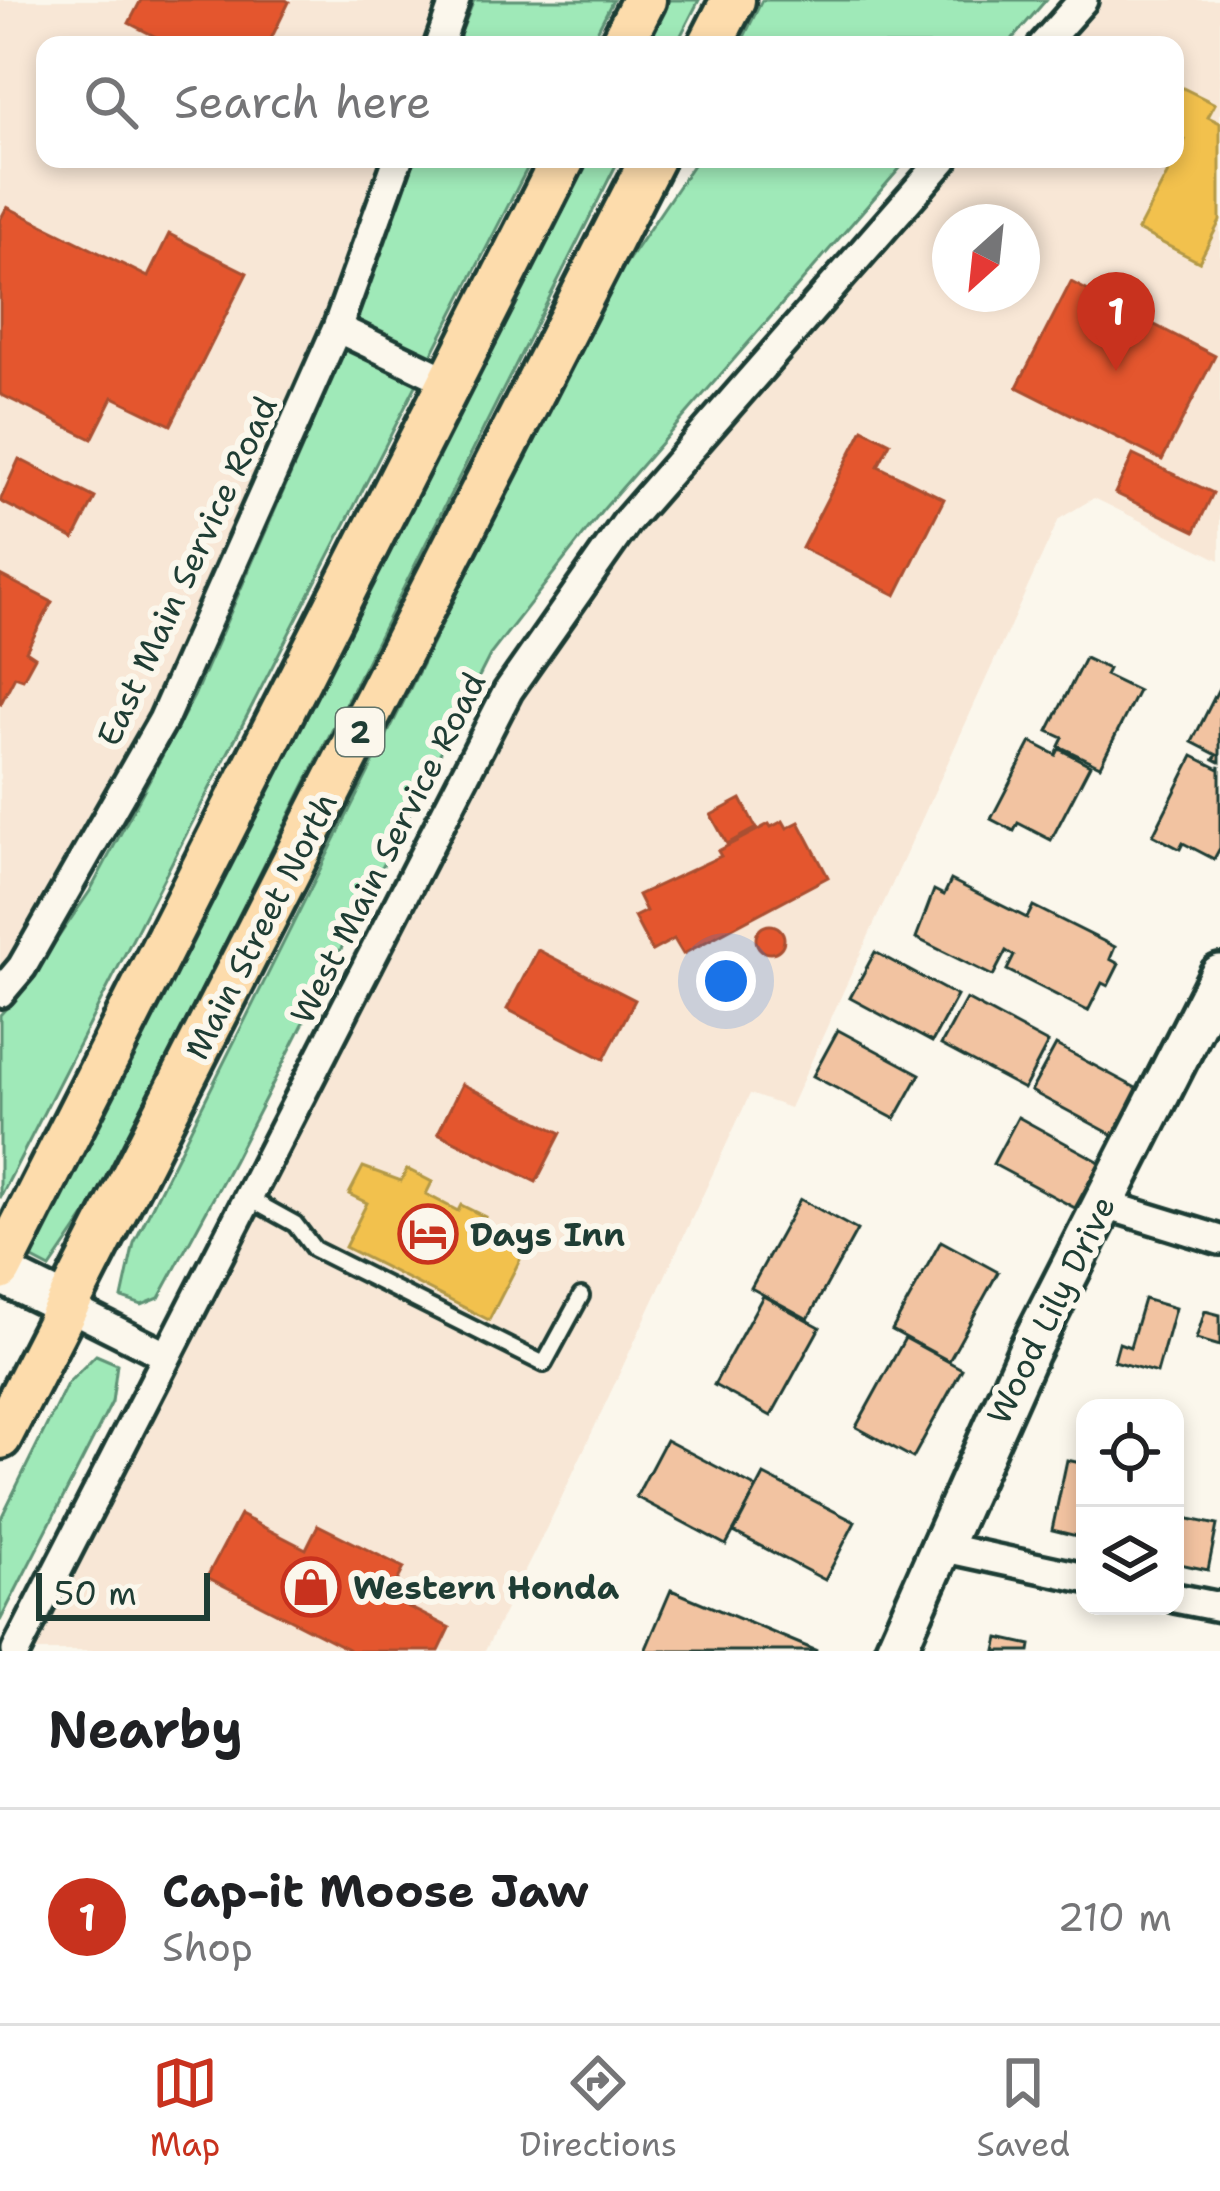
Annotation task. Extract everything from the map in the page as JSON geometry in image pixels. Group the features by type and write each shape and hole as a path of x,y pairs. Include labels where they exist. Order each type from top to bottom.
{"main road":[{"path":"626,36 644,0"},
{"path":"715,36 733,0"},
{"name":"2","path":"0,1271 558,168"},
{"name":"Main Street North","path":"0,1438 647,168"}],"street":[{"path":"442,36 455,0"},
{"path":"1051,36 1083,0"},
{"name":"East Main Service Road","path":"0,993 22,967 163,720 338,328 395,168"},
{"name":"West Main Service Road","path":"16,1651 508,691 628,520 936,168"},
{"path":"338,328 450,382"},
{"name":"Wood Lily Drive","path":"895,1651 1019,1371 1220,974"},
{"path":"1102,1204 1220,1240"},
{"path":"0,1271 167,1356"},
{"path":"941,1547 1076,1576"},
{"path":"1184,1600 1220,1607"}],"lane":[{"path":"248,1198 295,1224 314,1249 544,1364 581,1296"}],"shaded area":[{"path":"0,0 458,0 445,36 36,36 36,168 396,168 163,720 0,993"},
{"path":"1083,0 1220,0 1220,560 1094,498 1059,519 790,1108 750,1094 485,1651 16,1651 508,691 628,520 936,168 1184,168 1184,36 1051,36"}],"green space":[{"path":"474,0 613,0 595,36 460,36"},
{"path":"667,0 699,0 681,36 649,36"},
{"path":"762,0 1046,0 1015,36 744,36"},
{"path":"407,168 527,168 0,1198 0,1015 90,891 194,696 323,400"},
{"path":"581,168 614,168 96,1200 50,1268 29,1257"},
{"path":"691,168 900,168 602,511 490,655 159,1298 142,1305 122,1298 134,1243 610,287"},
{"path":"96,1355 117,1364 112,1402 0,1621 0,1520 67,1384"}],"building: Homes":[{"path":"1184,88 1215,104 1208,117 1220,123 1220,221 1199,262 1138,230 1170,168 1184,168"},
{"name":"Days Inn","path":"363,1167 401,1181 407,1169 432,1182 426,1194 458,1211 461,1205 485,1217 482,1223 527,1246 489,1320 345,1247 367,1203 349,1194"}],"building: Shops":[{"path":"141,0 289,2 272,36 154,36 129,23"},
{"path":"7,207 148,277 169,234 247,273 171,425 113,397 92,439 0,394 0,220"},
{"path":"1071,282 1215,356 1162,460 1017,387"},
{"path":"863,429 890,443 878,466 944,499 896,595 802,548"},
{"path":"1133,455 1213,493 1195,531 1115,493"},
{"path":"19,459 95,498 74,539 0,501"},
{"path":"0,575 52,602 26,651 35,657 23,679 15,676 0,705"},
{"path":"741,799 756,828 727,844 711,815"},
{"path":"783,821 787,828 799,822 828,877 683,954 674,939 652,951 634,917 646,911 638,895 721,856 718,851 769,824"},
{"path":"770,925 780,929 784,939 780,949 770,953 760,949 756,939 760,929"},
{"path":"538,950 635,1000 604,1059 507,1009"},
{"path":"462,1084 561,1133 536,1182 438,1133"},
{"name":"Western Honda","path":"240,1515 306,1549 318,1525 404,1568 389,1597 450,1628 439,1651 352,1651 207,1577"}],"building: Other":[{"path":"1085,658 1108,669 1105,675 1138,691 1100,766 1059,746 1063,738 1048,731"},
{"path":"1220,686 1220,762 1214,759 1217,755 1192,742"},
{"path":"1031,742 1056,755 1059,749 1090,765 1051,840 1018,823 1014,831 991,819"},
{"path":"1193,756 1220,766 1220,848 1214,859 1153,835"},
{"path":"951,880 1027,918 1033,906 1115,947 1110,959 1119,964 1108,986 1102,983 1088,1011 1007,970 1014,956 1006,951 993,976 916,938 934,890 944,895"},
{"path":"875,952 957,996 932,1042 850,998"},
{"path":"966,999 1048,1043 1024,1089 941,1045"},
{"path":"838,1030 920,1074 895,1119 813,1076"},
{"path":"1056,1045 1138,1089 1113,1135 1031,1091"},
{"path":"1018,1117 1100,1162 1075,1208 993,1164"},
{"path":"800,1199 857,1230 808,1319 751,1288"},
{"path":"941,1241 998,1272 949,1361 892,1330"},
{"path":"763,1296 820,1327 771,1416 714,1385"},
{"path":"1144,1299 1175,1308 1157,1373 1114,1361 1119,1343 1130,1347"},
{"path":"1205,1311 1220,1315 1220,1346 1196,1339"},
{"path":"905,1338 962,1369 913,1458 856,1427"},
{"path":"666,1440 757,1488 726,1545 636,1497"},
{"path":"1067,1460 1076,1462 1076,1536 1052,1530"},
{"path":"764,1475 855,1522 825,1580 734,1532"},
{"path":"1184,1518 1217,1525 1208,1570 1184,1565"},
{"path":"671,1590 817,1651 645,1651"},
{"path":"999,1638 1031,1645 1030,1651 996,1651"}],"place":[{"name":"Cap-it Moose Jaw","path":"1116,371"},
{"name":"Days Inn","path":"428,1234"},
{"name":"Western Honda","path":"311,1587"}]}
